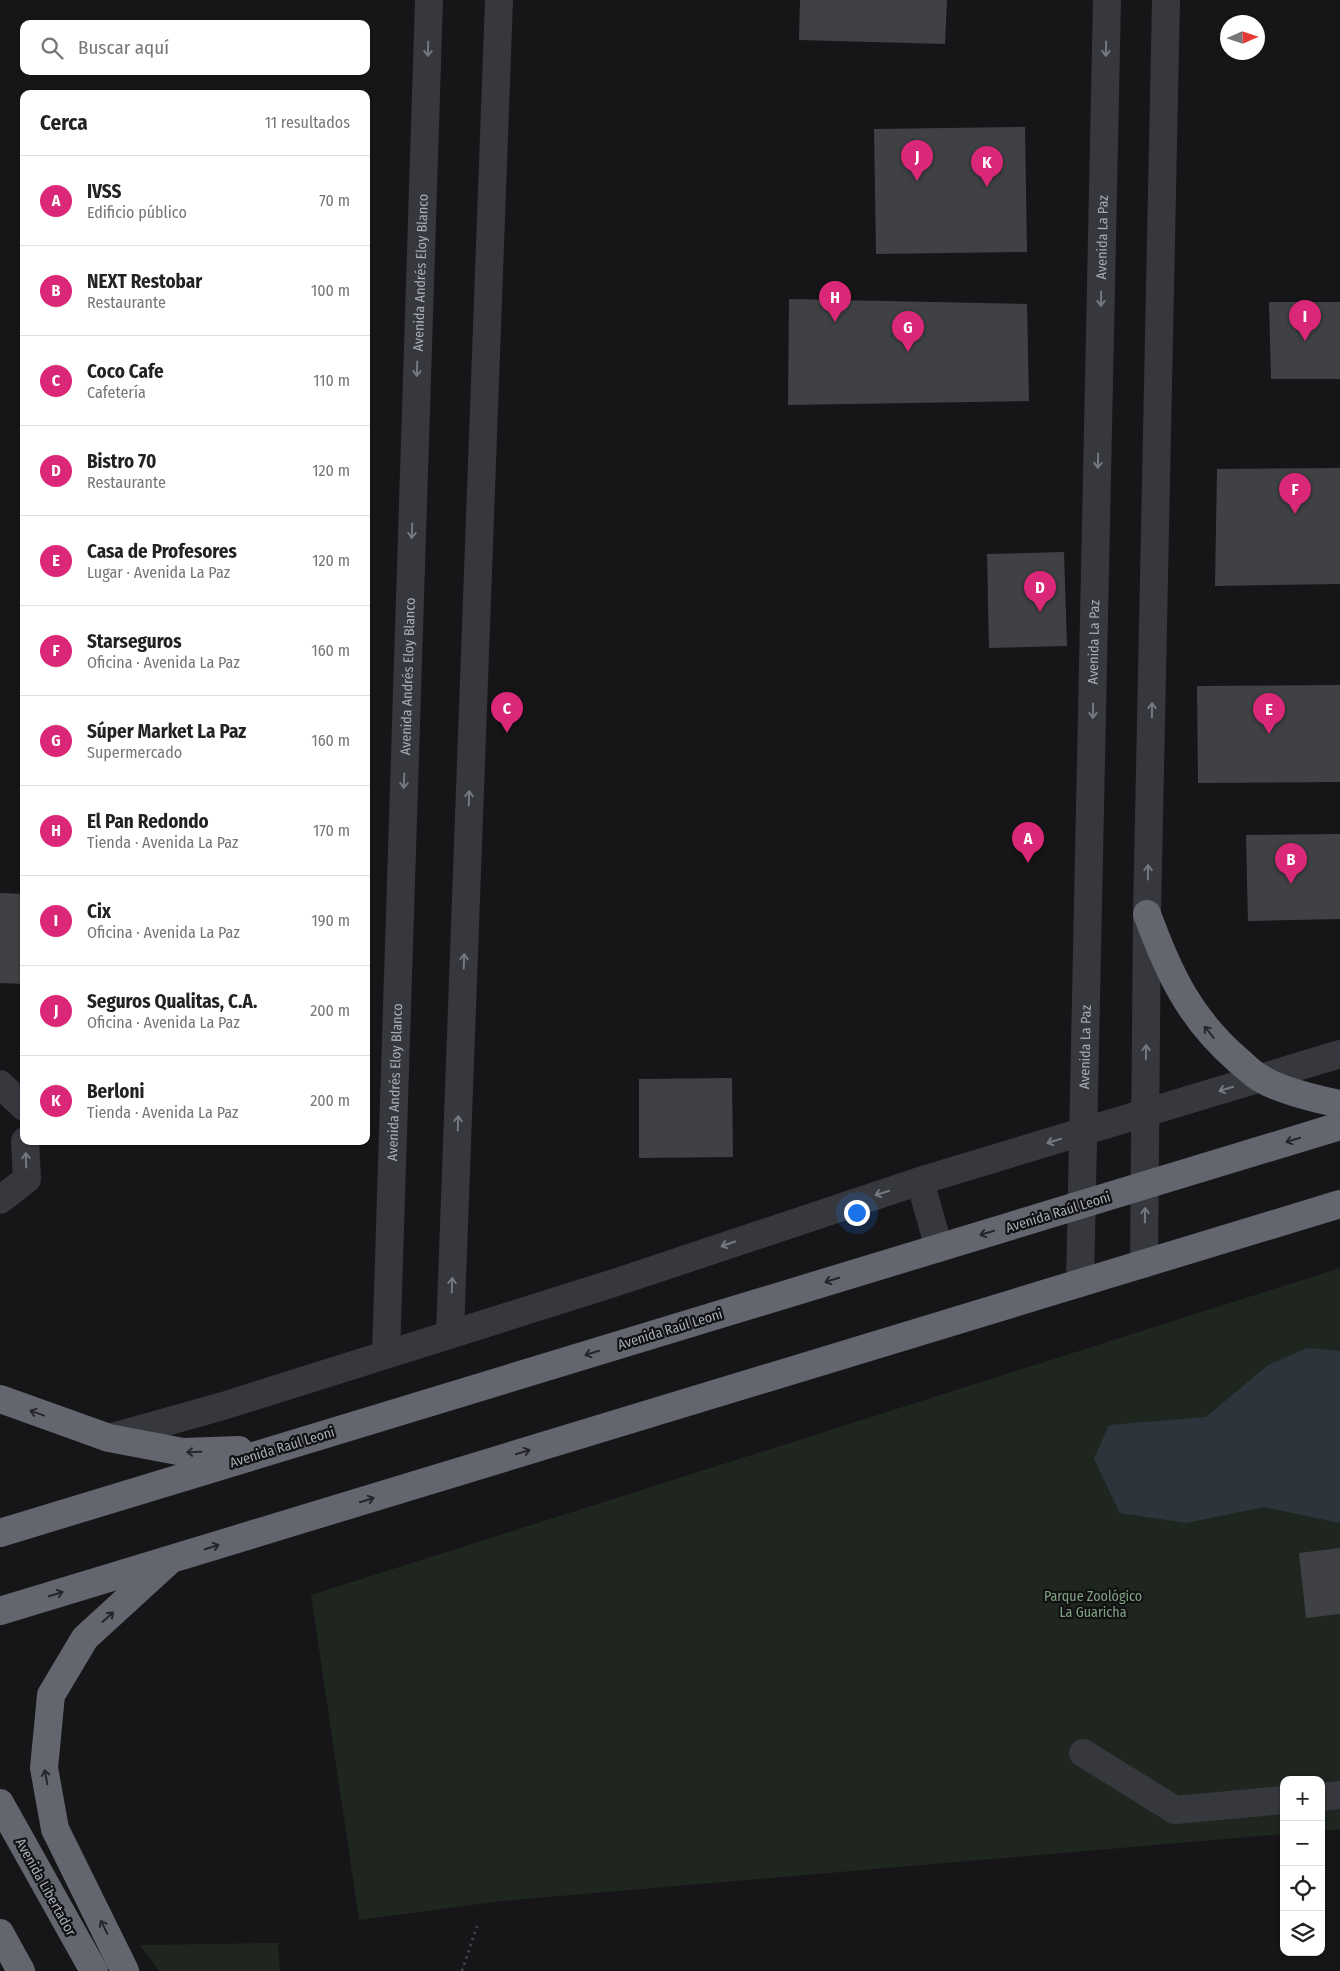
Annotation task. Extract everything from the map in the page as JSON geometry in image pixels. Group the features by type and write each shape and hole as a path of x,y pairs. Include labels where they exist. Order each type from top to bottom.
{"highway":[{"path":"1147,914 1165,962 1193,1012 1218,1043 1260,1078 1305,1096 1340,1104"},
{"name":"Avenida Raúl Leoni","path":"0,1533 1340,1126"},
{"path":"5,1610 1340,1204"},
{"path":"0,1399 108,1438 183,1452 278,1449"},
{"path":"125,1971 55,1829 44,1768 51,1694 85,1638 173,1558"},
{"name":"Avenida Libertador","path":"0,1803 94,1971"},
{"path":"0,1933 21,1971"}],"street":[{"name":"Avenida Andrés Eloy Blanco","path":"386,1354 429,0"},
{"path":"450,1334 499,0"},
{"name":"Avenida La Paz","path":"1080,1283 1107,0"},
{"path":"1144,1264 1147,914 1166,0"},
{"path":"108,1438 223,1406 614,1283 920,1181 1340,1054"},
{"path":"0,1084 20,1102"},
{"path":"0,1200 27,1179 25,1145"},
{"path":"920,1181 939,1248"},
{"path":"1083,1754 1175,1810 1280,1800"},
{"path":"1325,1797 1340,1795"}],"path":[{"path":"462,1971 477,1926"}],"green space":[{"name":"Parque Zoológico La Guaricha","path":"1340,1268 1340,1829 1325,1831 1325,1776 1280,1776 1280,1834 502,1901 359,1920 311,1595"},
{"path":"278,1943 280,1971 159,1971 140,1945"}],"shaded area":[{"path":"1307,1348 1340,1351 1340,1523 1264,1507 1186,1523 1120,1513 1094,1459 1109,1425 1206,1417 1268,1365"}],"building":[{"path":"800,0 947,0 945,44 799,40"},
{"path":"1025,127 1027,252 876,254 874,129"},
{"path":"789,299 1027,304 1029,401 788,405"},
{"path":"1269,302 1340,302 1340,379 1271,379"},
{"path":"1340,468 1340,584 1215,586 1217,469"},
{"path":"1064,552 1067,646 989,648 987,554"},
{"path":"1340,685 1340,782 1198,783 1197,686"},
{"path":"1340,834 1340,919 1248,921 1246,835"},
{"path":"0,893 20,894 20,984 0,983"},
{"path":"732,1078 733,1157 639,1158 639,1079"},
{"path":"1340,1548 1340,1614 1306,1618 1299,1553"}],"place":[{"name":"Seguros Qualitas, C.A.","path":"917,181"},
{"name":"Berloni","path":"987,187"},
{"name":"El Pan Redondo","path":"835,322"},
{"name":"Cix","path":"1305,341"},
{"name":"Súper Market La Paz","path":"908,352"},
{"name":"Starseguros","path":"1295,514"},
{"name":"Bistro 70","path":"1040,612"},
{"name":"Coco Cafe","path":"507,733"},
{"name":"Casa de Profesores","path":"1269,734"},
{"name":"IVSS","path":"1028,863"},
{"name":"NEXT Restobar","path":"1291,884"}]}
